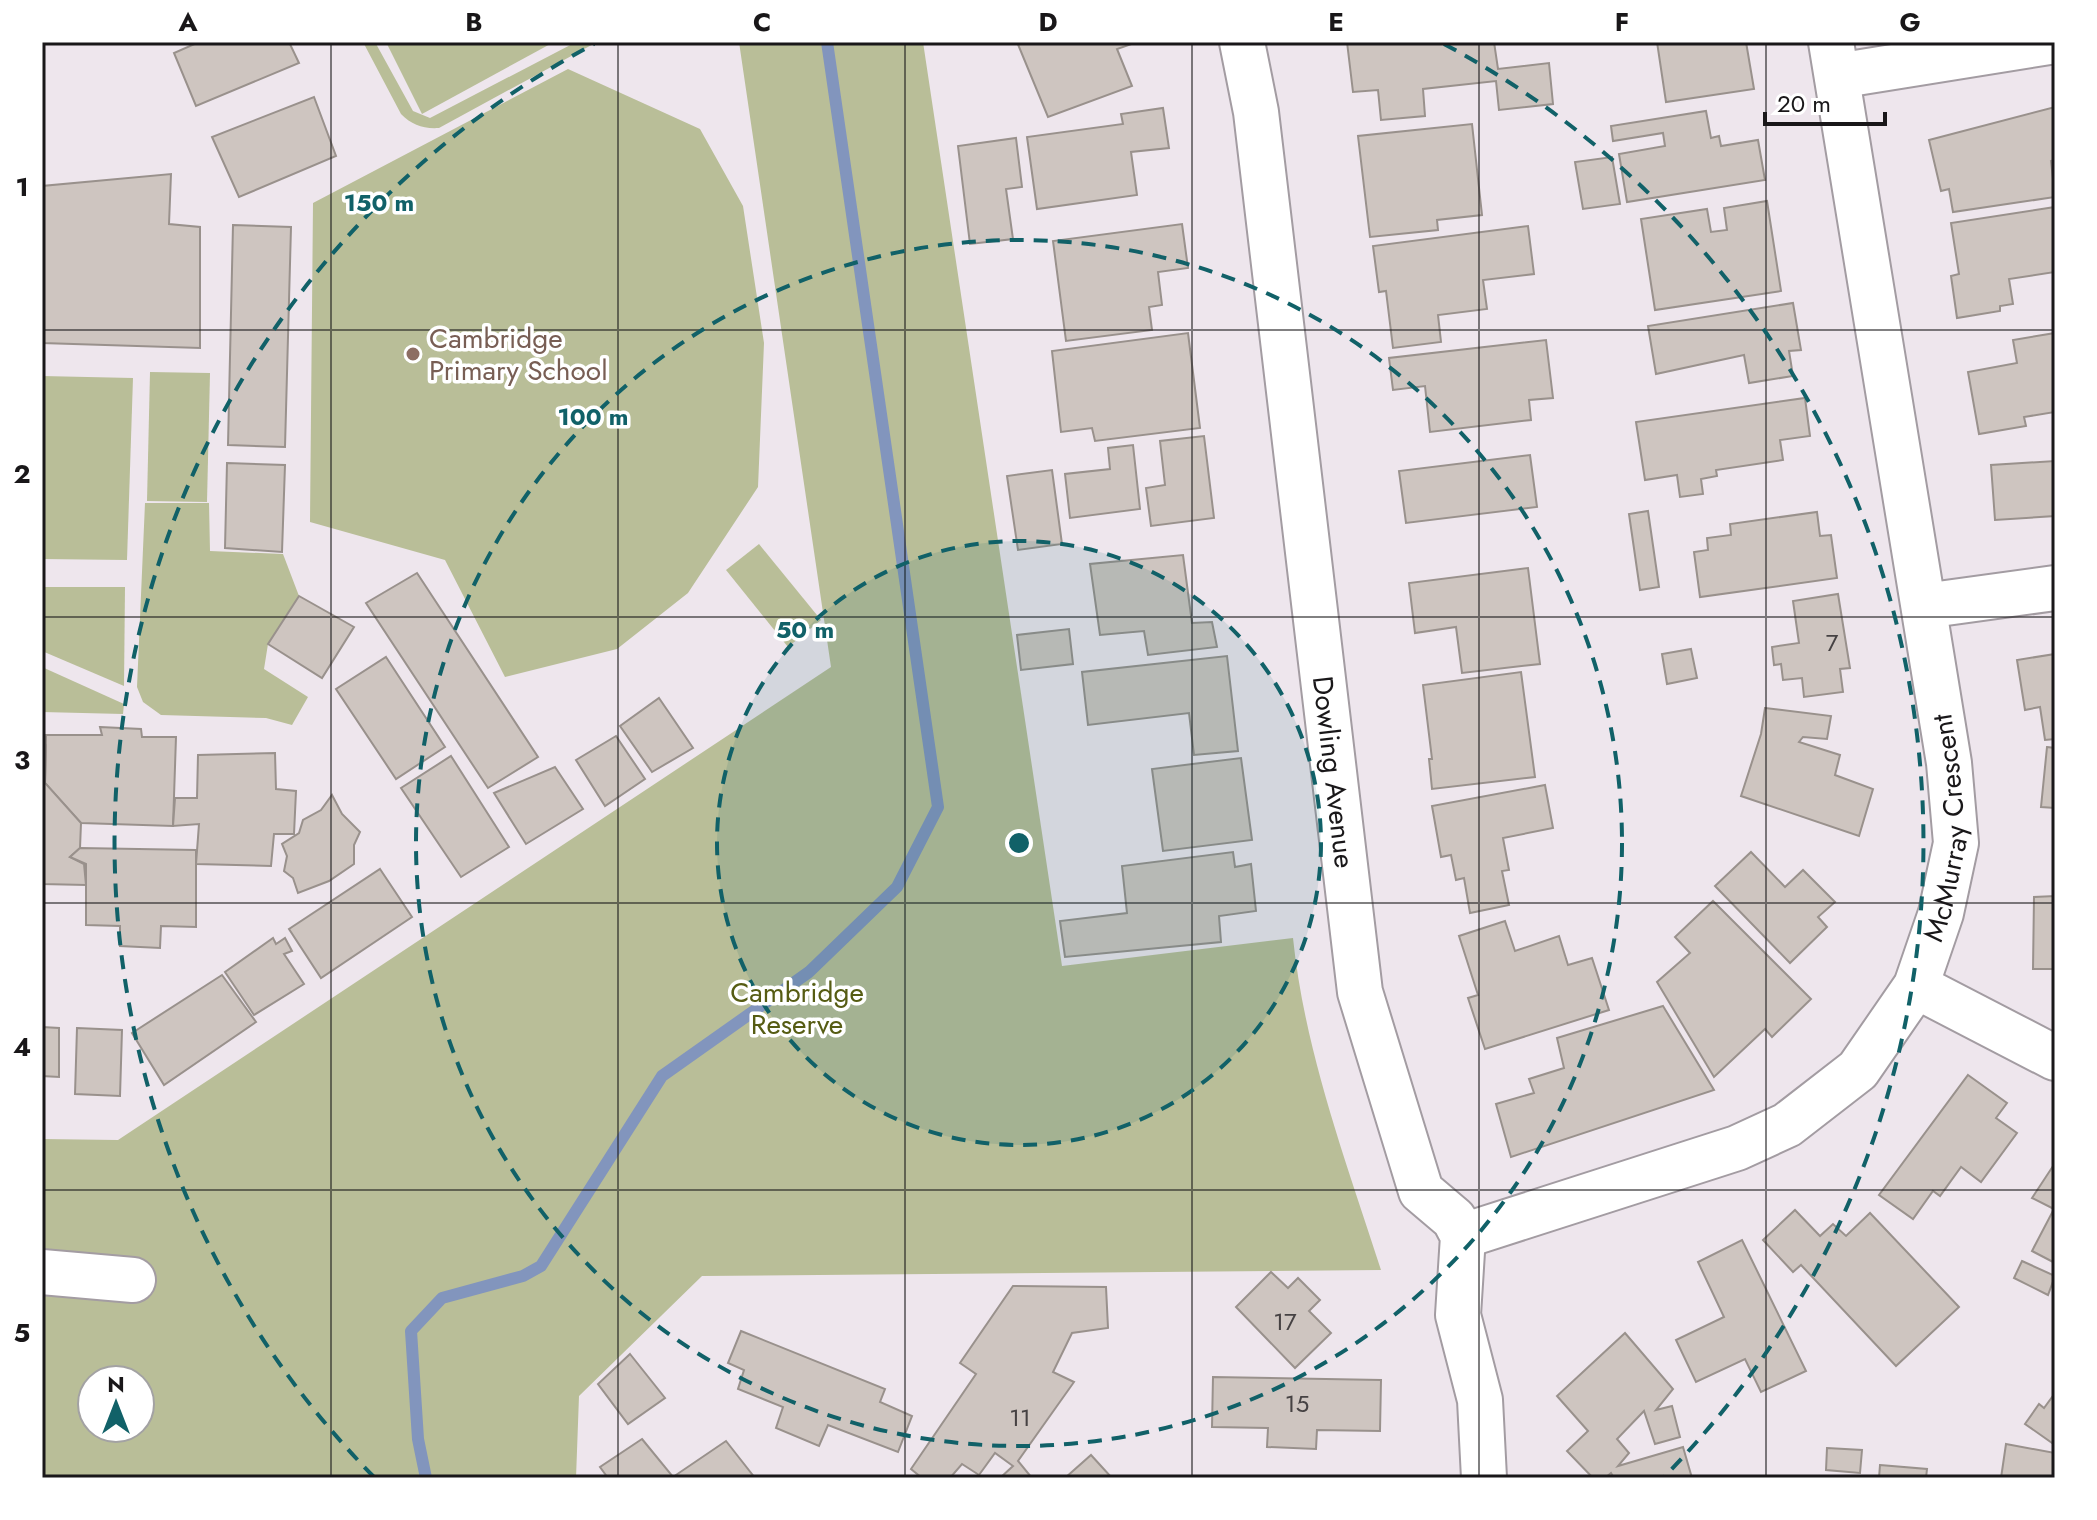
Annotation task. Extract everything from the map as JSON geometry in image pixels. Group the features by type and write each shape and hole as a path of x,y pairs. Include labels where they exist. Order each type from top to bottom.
{"street":[{"name":"Dowling Avenue","path":"1242,42 1256,112 1360,992 1421,1191 1454,1219 1463,1236"},
{"path":"1834,59 2049,42"},
{"name":"McMurray Crescent","path":"1463,1236 1737,1148 1787,1125 1858,1070 1916,986 1941,913 1956,843 1949,763 1834,59"},
{"path":"1924,606 2055,588"},
{"path":"1916,986 2055,1058"},
{"path":"1463,1236 1458,1315 1480,1400 1484,1478"},
{"path":"42,1272 133,1280"}],"green space":[{"path":"363,42 375,42 413,111 430,118 576,42 597,42 439,128 433,128 418,126 401,114"},
{"path":"386,42 554,42 422,114"},
{"name":"Cambridge Reserve","path":"739,42 923,42 1062,966 1293,938 1317,1065 1381,1270 702,1276 579,1396 576,1478 42,1478 42,1139 118,1140 831,667"},
{"path":"568,69 700,129 743,206 764,343 758,487 688,593 617,649 505,677 445,560 310,522 313,203"},
{"path":"150,372 210,373 207,502 147,501"},
{"path":"42,376 133,378 127,560 42,559"},
{"path":"145,503 209,503 210,551 283,554 299,596 268,644 264,669 308,697 292,725 266,718 161,715 143,702 137,687"},
{"path":"759,544 821,620 788,647 726,570"},
{"path":"42,587 125,587 124,686 42,651"},
{"path":"42,667 124,704 123,714 42,712"}],"building":[{"path":"199,42 289,42 299,63 196,106 174,53"},
{"path":"1017,42 1137,42 1117,49 1132,86 1048,117"},
{"path":"1347,42 1494,42 1498,69 1549,63 1553,104 1499,110 1496,81 1423,89 1425,116 1381,120 1378,90 1353,92"},
{"path":"1657,42 1746,42 1754,89 1666,102"},
{"path":"314,97 336,156 239,197 212,137"},
{"path":"2055,107 2055,160 2051,161 2055,197 1953,212 1949,189 1941,191 1929,140"},
{"path":"1163,108 1169,148 1131,152 1137,195 1037,209 1027,137 1123,124 1121,114"},
{"path":"1706,111 1711,138 1719,136 1721,146 1758,140 1765,180 1627,202 1619,154 1665,146 1663,133 1613,141 1611,126"},
{"path":"1472,124 1482,215 1437,220 1438,230 1370,237 1358,136"},
{"path":"1016,138 1022,187 1006,189 1013,239 970,244 958,146"},
{"path":"1612,157 1620,204 1583,209 1575,162"},
{"path":"171,174 169,224 200,227 200,348 42,343 42,186"},
{"path":"1767,201 1781,291 1655,310 1641,219 1707,209 1711,232 1727,230 1724,208"},
{"path":"2055,207 2055,272 2009,279 2013,304 2000,306 2000,311 1957,318 1951,276 1959,274 1951,223"},
{"path":"1182,224 1188,268 1158,272 1162,305 1149,307 1152,330 1066,341 1053,241"},
{"path":"233,225 291,227 285,447 228,445"},
{"path":"1528,226 1534,274 1483,280 1487,309 1438,315 1441,342 1393,348 1386,291 1379,292 1373,246"},
{"path":"1793,303 1801,350 1789,351 1793,376 1749,383 1744,355 1656,374 1648,326"},
{"path":"1188,333 1200,428 1095,441 1092,428 1061,432 1052,351"},
{"path":"2055,333 2055,412 2024,417 2026,426 1979,434 1968,372 2017,363 2013,340"},
{"path":"1546,340 1553,398 1529,400 1531,420 1430,432 1425,386 1393,390 1389,358"},
{"path":"1805,398 1810,436 1780,440 1783,460 1716,470 1717,476 1701,479 1703,494 1680,497 1677,475 1645,480 1636,422"},
{"path":"1204,436 1214,518 1151,526 1146,488 1165,485 1160,441"},
{"path":"1133,445 1140,509 1070,518 1065,474 1110,469 1108,448"},
{"path":"1530,455 1537,507 1406,523 1399,471"},
{"path":"2055,461 2055,516 1995,520 1991,465"},
{"path":"227,463 285,465 282,552 225,548"},
{"path":"1052,470 1062,544 1018,550 1007,476"},
{"path":"1648,511 1659,587 1640,590 1629,514"},
{"path":"1817,512 1820,536 1831,535 1837,578 1700,597 1694,552 1708,550 1707,538 1731,535 1730,524"},
{"path":"1183,555 1192,623 1212,622 1217,647 1148,655 1144,631 1100,635 1090,564"},
{"path":"1528,568 1540,664 1462,673 1456,627 1415,633 1409,583"},
{"path":"417,573 538,757 488,788 366,603"},
{"path":"1838,594 1850,668 1840,669 1843,692 1804,697 1802,678 1783,680 1781,664 1774,665 1772,647 1799,643 1793,601"},
{"path":"299,596 354,627 322,678 268,644"},
{"path":"1069,629 1073,664 1021,670 1017,635"},
{"path":"1691,649 1697,678 1667,684 1662,654"},
{"path":"2055,654 2055,739 2045,740 2040,707 2025,710 2017,660"},
{"path":"1227,656 1238,751 1194,755 1189,713 1088,725 1082,672"},
{"path":"386,657 445,747 396,779 336,689"},
{"path":"1521,672 1535,777 1432,789 1429,759 1432,759 1423,685"},
{"path":"659,698 693,748 652,772 620,726"},
{"path":"1765,708 1831,716 1827,739 1803,737 1799,742 1840,755 1835,775 1873,789 1859,836 1741,796 1761,734"},
{"path":"100,727 141,729 142,737 176,737 173,826 81,823 45,783 46,735 102,735"},
{"path":"616,736 645,779 605,806 576,760"},
{"path":"42,741 46,745 45,783 81,823 80,848 70,857 84,864 86,885 42,884"},
{"path":"2047,747 2055,748 2055,808 2041,807"},
{"path":"275,753 276,789 296,791 294,834 274,834 271,866 196,864 199,824 173,826 175,798 197,798 198,755"},
{"path":"451,756 509,847 461,877 401,788"},
{"path":"1241,758 1252,840 1163,851 1152,769"},
{"path":"555,767 583,809 526,844 494,793"},
{"path":"1545,785 1553,828 1503,838 1509,870 1502,871 1509,905 1470,913 1464,878 1456,880 1451,855 1441,857 1432,806"},
{"path":"332,795 342,814 360,832 354,845 354,864 329,881 298,893 293,878 284,871 287,856 282,844 299,833 303,820 321,810"},
{"path":"80,848 196,850 196,927 161,926 160,948 120,946 120,926 86,925 86,864 70,857"},
{"path":"1233,852 1235,867 1251,864 1256,911 1219,916 1221,942 1065,957 1060,921 1127,913 1122,866"},
{"path":"1751,852 1785,887 1803,870 1835,902 1818,917 1827,927 1790,963 1715,886"},
{"path":"380,869 412,917 321,978 289,929"},
{"path":"2055,896 2055,969 2033,969 2034,897"},
{"path":"1713,901 1811,999 1772,1037 1765,1029 1714,1077 1657,982 1690,953 1675,937"},
{"path":"1505,921 1515,951 1559,936 1568,965 1592,958 1609,1010 1485,1049 1468,998 1478,995 1459,936"},
{"path":"273,938 276,944 285,938 292,951 284,954 304,984 254,1015 225,972"},
{"path":"222,975 256,1022 164,1085 132,1033"},
{"path":"1663,1006 1714,1090 1511,1157 1496,1104 1534,1093 1529,1079 1564,1068 1557,1038"},
{"path":"42,1027 59,1028 59,1077 42,1076"},
{"path":"77,1028 122,1030 120,1096 75,1094"},
{"path":"1968,1075 2007,1103 1996,1118 2017,1133 1981,1182 1961,1167 1940,1196 1933,1191 1913,1219 1879,1195"},
{"path":"2055,1163 2055,1263 2032,1251 2054,1209 2032,1198"},
{"path":"1795,1210 1820,1236 1833,1224 1846,1236 1870,1213 1959,1307 1896,1366 1801,1265 1793,1272 1763,1240"},
{"path":"1742,1240 1806,1371 1761,1392 1745,1359 1696,1382 1676,1340 1724,1317 1698,1262"},
{"path":"2022,1261 2055,1276 2048,1295 2014,1278"},
{"path":"1271,1272 1288,1288 1298,1278 1320,1300 1309,1311 1331,1333 1295,1368 1236,1307"},
{"path":"1013,1286 1106,1287 1108,1328 1072,1333 1053,1372 1074,1382 1018,1461 1032,1478 1000,1478 1013,1466 995,1453 979,1475 962,1464 950,1478 922,1478 911,1469 976,1374 960,1363"},
{"path":"741,1331 885,1389 880,1402 912,1416 898,1452 828,1425 819,1446 776,1428 783,1407 738,1389 744,1370 728,1363"},
{"path":"1625,1333 1673,1389 1656,1410 1672,1406 1680,1437 1655,1444 1644,1411 1617,1439 1629,1453 1618,1466 1683,1447 1692,1478 1614,1478 1611,1473 1605,1478 1593,1478 1567,1451 1588,1431 1557,1396"},
{"path":"630,1354 665,1398 628,1424 598,1384"},
{"path":"1213,1377 1381,1380 1380,1431 1317,1430 1316,1449 1267,1447 1268,1428 1212,1427"},
{"path":"2055,1393 2055,1445 2025,1424 2039,1404 2044,1408"},
{"path":"642,1439 673,1477 726,1441 755,1478 608,1478 600,1467"},
{"path":"2006,1444 2055,1453 2054,1478 2001,1478"},
{"path":"1827,1448 1862,1450 1860,1473 1826,1470"},
{"path":"1091,1455 1112,1478 1065,1478"},
{"path":"1880,1465 1927,1469 1926,1478 1879,1478"}],"waterway":[{"path":"426,1478 418,1439 411,1331 442,1298 523,1276 541,1266 662,1076 809,972 897,887 938,807 827,42"}],"place":[{"name":"Cambridge Primary School","path":"413,354"}]}
